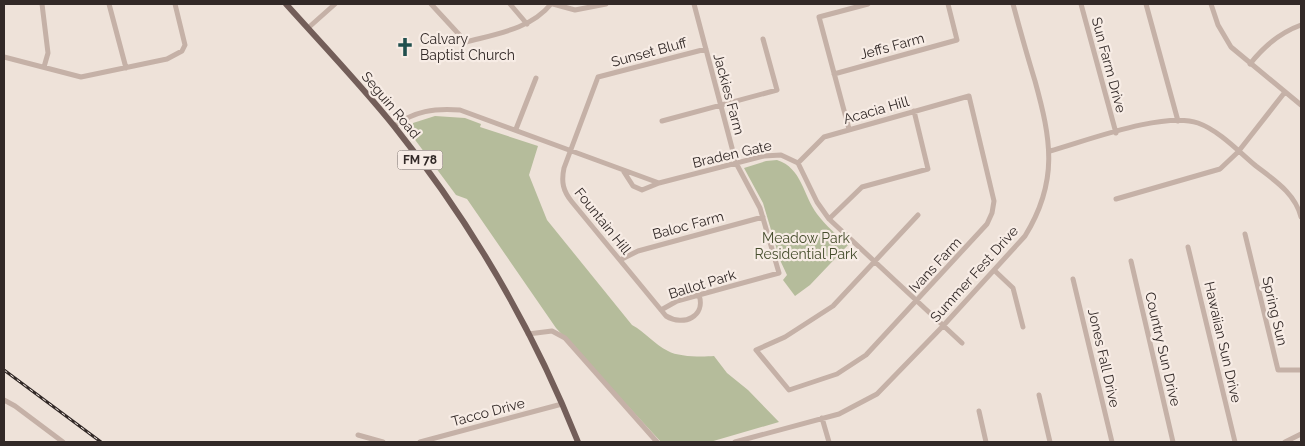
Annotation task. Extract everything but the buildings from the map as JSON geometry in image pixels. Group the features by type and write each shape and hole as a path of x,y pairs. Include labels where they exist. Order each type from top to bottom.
{"main road":[{"name":"Seguin Road","path":"286,4 394,126 467,228 528,334 578,442"}],"street":[{"path":"42,4 48,53 44,67"},
{"path":"109,4 126,68"},
{"path":"4,57 81,77 167,59 184,48 175,4"},
{"path":"308,28 335,4"},
{"path":"432,4 466,42 527,24 539,17 552,4 575,10 606,4"},
{"path":"510,4 527,24"},
{"name":"Jackies Farm","path":"694,4 736,163 763,217 778,273"},
{"path":"849,129 819,17 868,4"},
{"name":"Jeffs Farm","path":"834,74 957,40 948,4"},
{"name":"Summer Fest Drive","path":"735,442 822,418 862,403 876,394 944,326 995,271 1016,248 1034,222 1048,179 1050,151 1045,119 1013,4"},
{"name":"Sun Farm Drive","path":"1081,4 1116,133"},
{"path":"1146,4 1178,121"},
{"path":"1211,4 1218,25 1226,40 1250,64 1301,105"},
{"path":"1250,64 1270,41 1301,25"},
{"path":"662,121 777,90 763,39"},
{"name":"Sunset Bluff","path":"598,77 706,49"},
{"name":"Fountain Hill","path":"598,77 562,174 566,194 666,316 678,321 692,318 699,312 701,306 699,295"},
{"path":"516,130 536,78"},
{"path":"1116,198 1220,169 1238,152 1285,92"},
{"name":"Acacia Hill","path":"798,163 824,137 969,96"},
{"name":"Ivans Farm","path":"874,262 826,311 785,337 756,350 789,390 824,380 851,366 871,349 983,229 992,214 994,201 969,96"},
{"name":"Braden Gate","path":"394,126 416,112 449,109 471,112 624,172 640,175 660,183"},
{"path":"829,219 862,187 928,169 914,111"},
{"path":"1050,151 1158,122 1192,122 1205,126 1288,192 1301,216"},
{"name":"Braden Gate","path":"624,172 637,189 642,190 660,183 773,154 790,157 798,163"},
{"path":"798,163 817,202 829,219 962,343"},
{"path":"874,262 918,215"},
{"name":"Baloc Farm","path":"620,260 638,251 763,217"},
{"name":"Spring Sun","path":"1245,234 1278,370 1301,370"},
{"name":"Hawaiian Sun Drive","path":"1188,247 1235,442"},
{"name":"Country Sun Drive","path":"1131,262 1173,442"},
{"path":"995,271 1013,288 1023,327"},
{"name":"Ballot Park","path":"661,310 677,301 778,273"},
{"name":"Jones Fall Drive","path":"1074,278 1112,442"},
{"path":"528,334 552,331 565,338 657,442"},
{"path":"1039,395 1050,442"},
{"path":"4,400 63,442"},
{"name":"Tacco Drive","path":"420,442 562,404"},
{"path":"979,411 986,442"},
{"path":"822,418 829,442"},
{"path":"1285,442 1301,434"},
{"path":"358,435 383,442"}],"green space":[{"path":"435,116 465,118 481,124 480,127 538,146 529,175 547,220 632,325 672,353 690,356 714,356 727,373 748,390 779,422 710,442 661,442 556,328 467,199 456,195 413,137 413,123"},
{"name":"Meadow Park Residential Park","path":"777,160 792,169 817,214 848,245 810,285 795,296 783,280 787,275 780,260 763,203 744,168 766,161"}],"railway":[{"path":"4,370 101,442"}],"place":[{"name":"Calvary Baptist Church","path":"405,47"}]}
